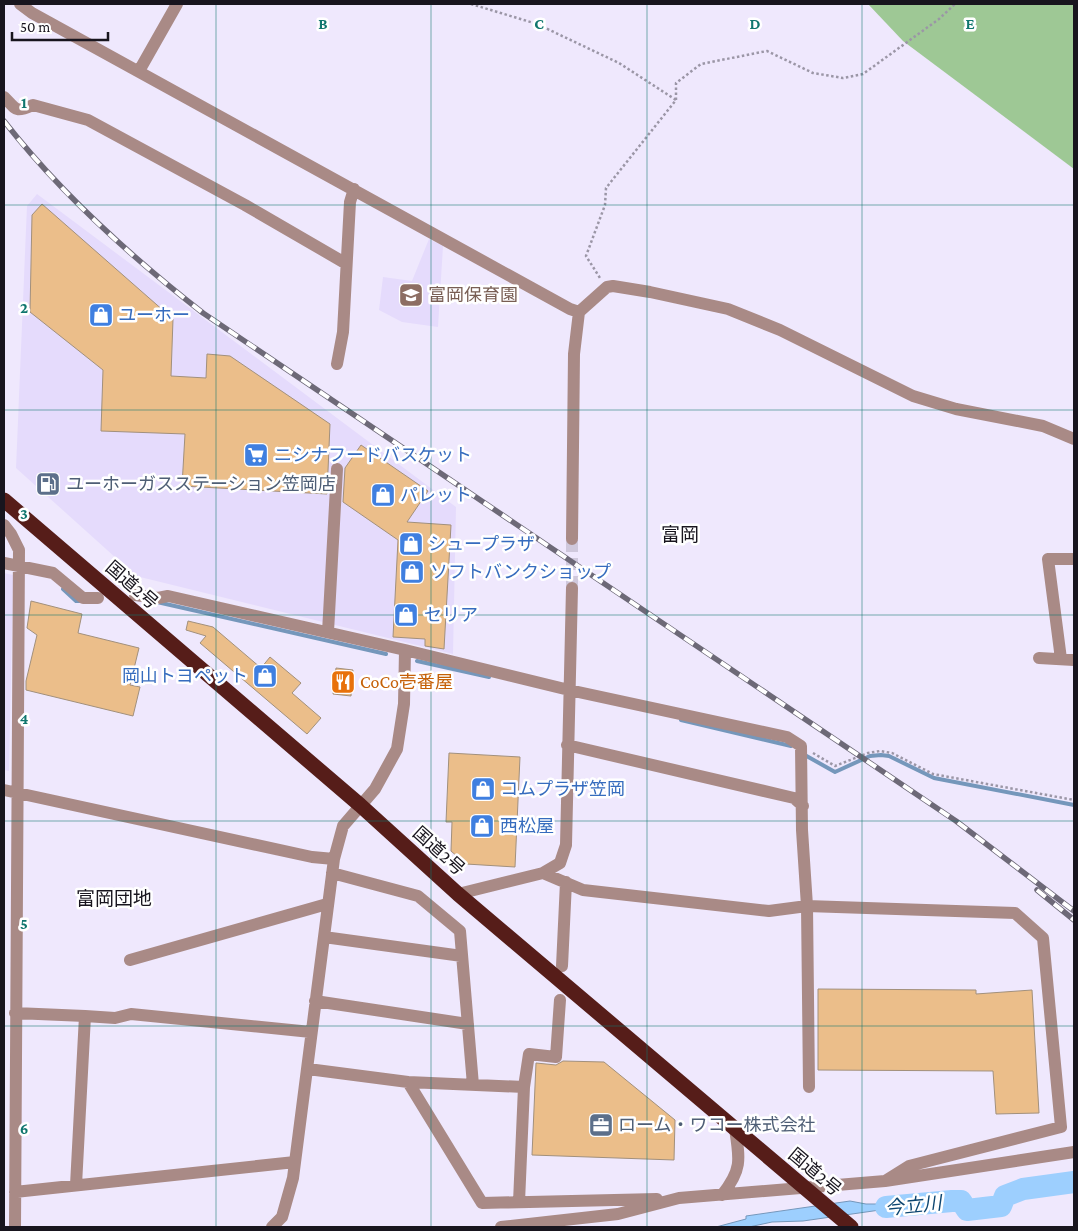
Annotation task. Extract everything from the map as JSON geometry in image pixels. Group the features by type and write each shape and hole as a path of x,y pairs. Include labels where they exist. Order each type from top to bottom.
{"highway":[{"name":"国道2号","path":"4,500 360,806 458,894 851,1227"}],"street":[{"path":"20,4 32,13 570,309 579,312"},
{"path":"139,71 177,4"},
{"path":"4,97 16,110 23,111 33,105 88,120 245,205 345,262"},
{"path":"337,364 343,332 345,262 350,202 354,189"},
{"path":"572,539 574,354 579,312 607,287 619,286 728,309 780,330 913,396 956,409 1042,426 1074,439"},
{"path":"328,632 337,469"},
{"path":"4,525 19,550 10,791 15,1013 15,1227"},
{"path":"1061,660 1048,559 1074,559"},
{"path":"4,563 18,570 53,573 83,598 98,598"},
{"path":"458,894 543,873 560,863 566,845 568,694 572,588"},
{"path":"135,595 168,596 405,650 568,694 787,737 801,750 802,830 808,906 809,1087"},
{"path":"272,1227 282,1217 295,1162 334,859 343,826 375,789 396,750 404,704 405,650"},
{"path":"1038,658 1074,660"},
{"path":"568,745 794,798 803,806"},
{"path":"10,791 312,857 334,859"},
{"path":"332,873 418,896 460,931 473,1085"},
{"path":"543,873 583,890 769,911 808,906 1015,914 1043,938 1061,1127 909,1166 885,1181"},
{"path":"562,966 566,882"},
{"path":"130,960 327,904"},
{"path":"324,936 462,956"},
{"path":"520,1202 524,1087 529,1054 556,1057 560,1000"},
{"path":"315,1001 468,1024"},
{"path":"15,1013 114,1018 131,1014 311,1032"},
{"path":"76,1185 84,1016"},
{"path":"308,1069 408,1082 524,1087"},
{"path":"408,1082 482,1203 679,1198 806,1189 885,1181 1074,1152"},
{"path":"722,1195 735,1179 739,1161 735,1129"},
{"path":"15,1192 295,1162"},
{"path":"500,1227 618,1214 679,1198"}],"path":[{"path":"471,4 537,24 619,63 676,100"},
{"path":"607,287 586,256 605,205 606,188 676,100 676,83 701,64 767,50 813,72 843,78 863,74 955,4"},
{"path":"801,750 835,766 868,753 880,751 892,753 933,774 1074,800"}],"shaded area":[{"path":"37,194 456,507 453,654 136,576 16,468 27,206"},
{"name":"富岡保育園","path":"429,239 443,246 438,327 402,322 379,310 383,277 412,281"},
{"path":"4,573 13,575 9,771 4,770"}],"green space":[{"path":"868,4 1074,4 1074,169 903,41"}],"water":[{"path":"850,1201 866,1204 918,1204 907,1207 907,1209 887,1209 803,1221 772,1222 749,1227 716,1227 746,1219 746,1216"}],"building":[{"path":"42,204 173,319 171,376 206,378 207,354 230,356 330,424 327,494 182,486 185,434 101,431 103,370 30,312 32,215"},
{"path":"361,445 428,491 407,522 451,525 444,649 425,646 425,639 393,637 398,540 343,502 345,468"},
{"path":"31,601 82,614 78,633 139,648 130,685 140,687 133,716 26,690 26,681 37,635 27,628"},
{"name":"岡山トヨペット","path":"188,621 213,627 261,668 270,657 301,683 292,693 321,718 307,734 200,643 206,636 186,630"},
{"name":"CoCo壱番屋","path":"336,668 353,670 351,696 333,694"},
{"name":"コムプラザ笠岡","path":"449,753 520,757 515,867 466,864 451,851 452,822 446,822"},
{"path":"818,989 976,990 976,994 1032,990 1039,1113 996,1114 993,1071 818,1070"},
{"path":"563,1061 604,1062 675,1120 674,1160 532,1155 536,1063 556,1065"}],"waterway":[{"path":"63,589 76,601 82,601"},
{"path":"157,602 386,654"},
{"path":"417,661 489,677"},
{"path":"681,720 791,746"},
{"path":"803,754 835,772 870,756 889,756 934,778 1074,805"},
{"name":"今立川","path":"886,1207 952,1201 961,1201 967,1210 1001,1206 1005,1196 1023,1189 1074,1182"}],"tunnel":[{"path":"572,539 572,588"}],"railway":[{"path":"4,121 73,199 149,269 203,313 956,821 1074,911"},
{"path":"1037,890 1074,920"}],"place":[{"name":"富岡保育園","path":"411,295"},
{"name":"ユーホー","path":"101,315"},
{"name":"ニシナフードバスケット","path":"256,455"},
{"name":"ユーホーガスステーション笠岡店","path":"48,484"},
{"name":"パレット","path":"383,495"},
{"name":"シュープラザ","path":"411,544"},
{"name":"ソフトバンクショップ","path":"412,572"},
{"name":"セリア","path":"406,615"},
{"name":"岡山トヨペット","path":"265,676"},
{"name":"CoCo壱番屋","path":"343,682"},
{"name":"コムプラザ笠岡","path":"483,789"},
{"name":"西松屋","path":"482,826"},
{"name":"ローム・ワコー株式会社","path":"601,1125"}],"district":[{"name":"富岡","path":"680,534"},
{"name":"富岡団地","path":"114,898"}]}
